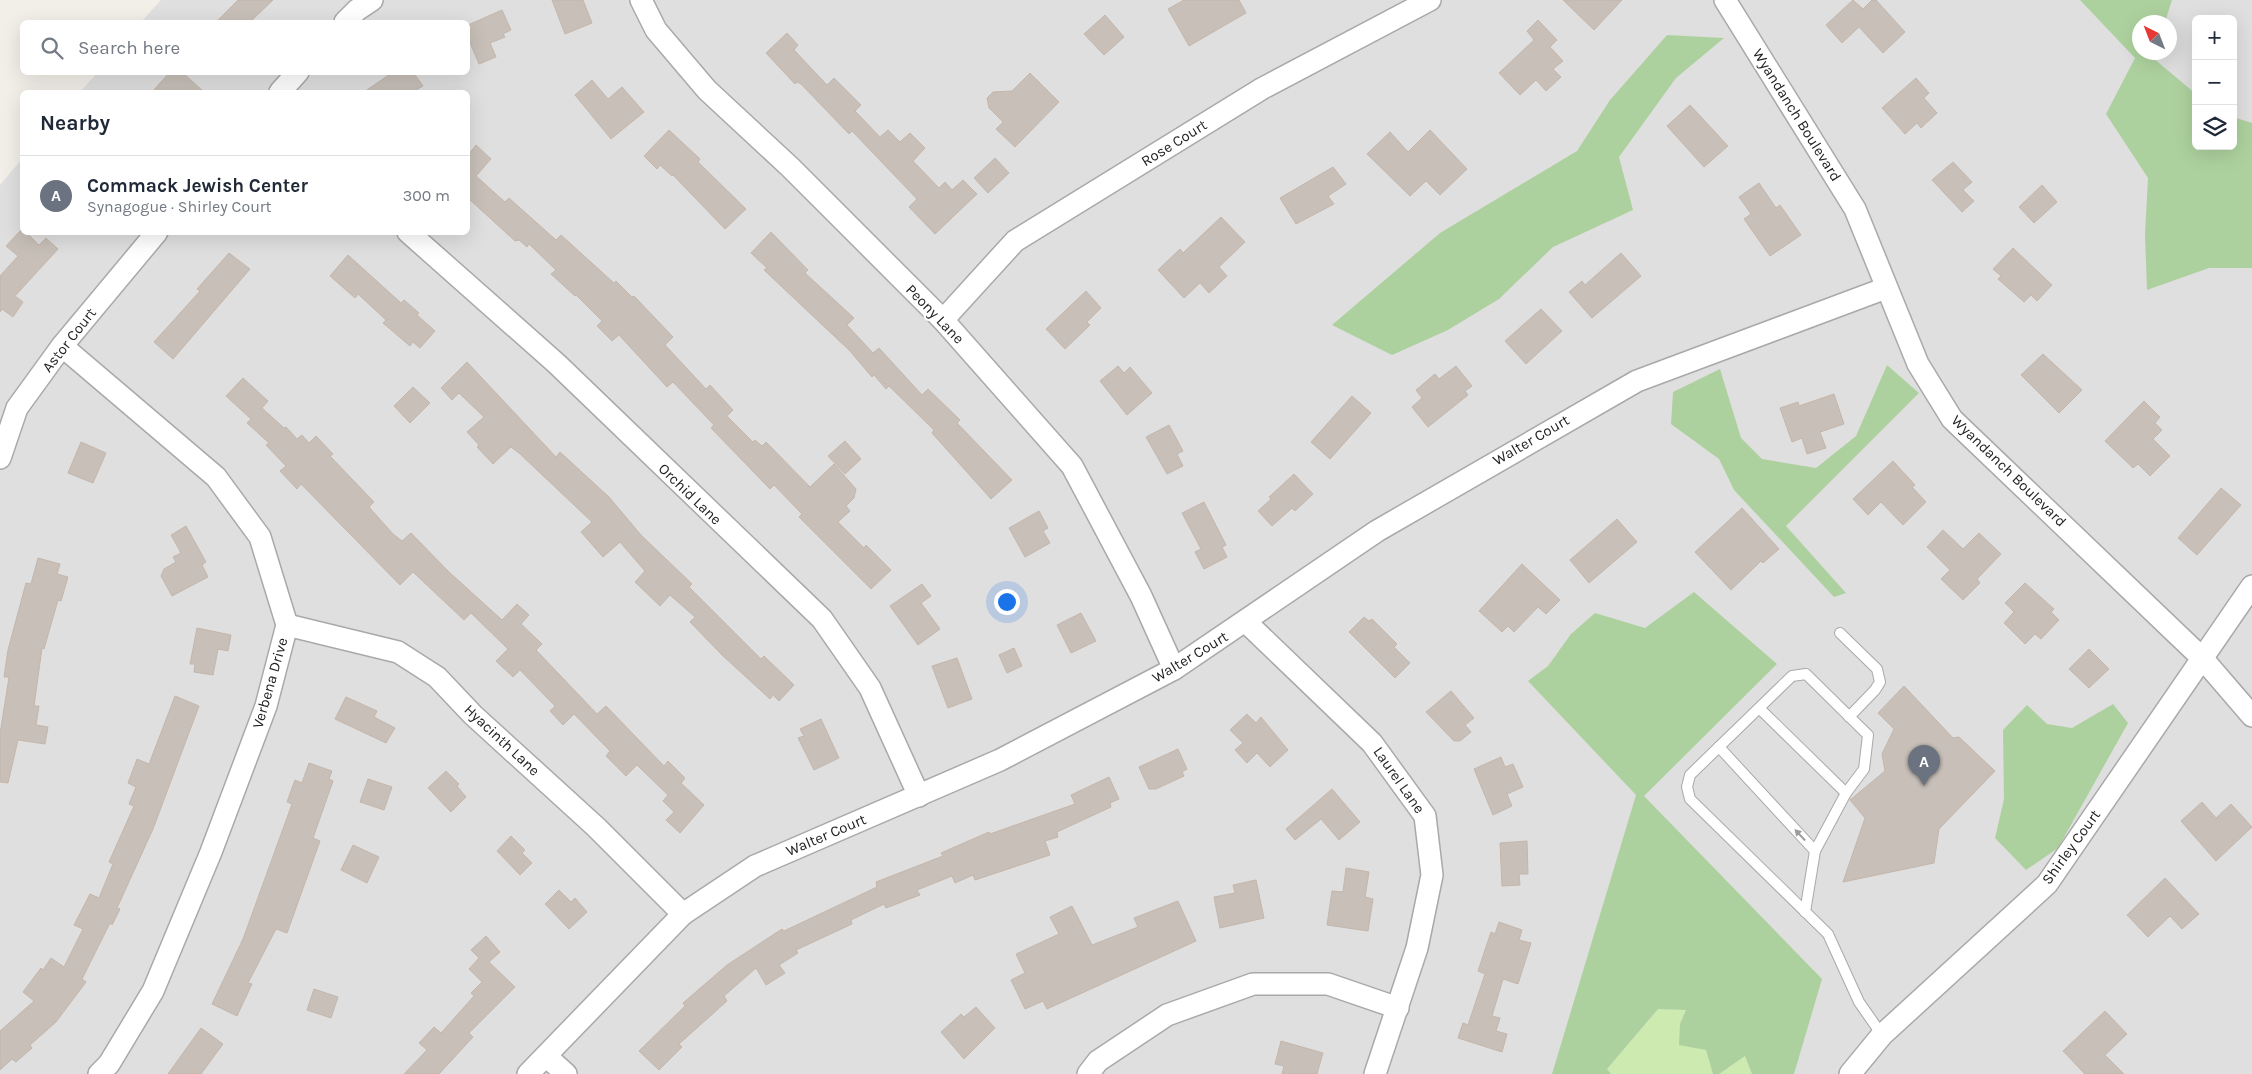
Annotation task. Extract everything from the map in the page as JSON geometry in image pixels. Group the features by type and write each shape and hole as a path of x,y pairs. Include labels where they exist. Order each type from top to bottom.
{"street":[{"path":"347,20 357,10 372,0"},
{"name":"Peony Lane","path":"641,0 656,30 707,90 790,167 943,320 1072,466 1141,596 1174,669"},
{"name":"Rose Court","path":"943,320 1015,241 1263,88 1430,0"},
{"name":"Wyandanch Boulevard","path":"1725,0 1855,209 1918,364 1952,418 2203,659 2252,716"},
{"path":"282,90 295,75"},
{"name":"Astor Court","path":"0,458 17,408 62,346 154,235"},
{"name":"Orchid Lane","path":"411,235 557,364 822,619 870,688 919,796"},
{"name":"Walter Court","path":"528,1074 683,914 755,866 1000,760 1174,669 1246,622 1376,531 1637,380 1886,288"},
{"name":"Verbena Drive","path":"62,346 216,477 260,537 287,624 266,706 208,861 153,991 109,1064 99,1074"},
{"name":"Shirley Court","path":"1850,1074 1882,1035 2047,884 2203,659 2242,597 2252,586"},
{"name":"Laurel Lane","path":"1246,622 1372,743 1425,816 1432,874 1417,948 1375,1074"},
{"name":"Hyacinth Lane","path":"287,624 398,652 437,677 473,715 596,827 683,914"},
{"path":"1088,1074 1098,1061 1167,1015 1253,984 1328,984 1398,1008"},
{"path":"546,1056 566,1074"}],"lane":[{"path":"1840,633 1877,669 1880,682 1875,690 1849,717"},
{"path":"1804,912 1815,851 1846,793 1864,770 1868,735 1806,674 1792,676 1690,775 1686,786 1690,799 1804,912 1828,934 1859,1002 1882,1035"},
{"path":"1759,708 1846,793"},
{"path":"1719,747 1815,851"}],"shaded area":[{"path":"161,0 2252,0 2252,1074 0,1074 0,185 20,161 20,235 470,235 470,90 82,90 95,75 470,75 470,20 143,20"}],"green space":[{"path":"2080,0 2172,0 2167,15 2132,15 2132,55"},
{"path":"1667,35 1724,38 1676,78 1619,157 1633,210 1553,247 1499,299 1448,330 1392,355 1332,325 1440,233 1577,151 1610,100"},
{"path":"2134,60 2155,60 2192,91 2192,150 2237,150 2237,118 2252,123 2252,268 2209,268 2147,290 2145,234 2148,178 2106,114"},
{"path":"1887,365 1919,393 1786,526 1846,593 1834,597 1734,490 1719,459 1671,424 1673,392 1720,369 1741,438 1762,459 1816,468 1856,436"},
{"path":"1694,592 1777,664 1644,796 1822,979 1794,1074 1752,1074 1745,1056 1719,1074 1713,1074 1706,1050 1679,1045 1680,1024 1686,1010 1658,1009 1607,1069 1611,1074 1552,1074 1636,795 1528,681 1548,666 1571,634 1595,613 1645,628"},
{"path":"2113,704 2128,723 2058,848 2026,870 1995,838 2004,799 2003,730 2027,705 2047,724 2072,728"},
{"path":"1658,1009 1686,1010 1680,1024 1706,1050 1713,1074 1611,1074 1607,1069"},
{"path":"1745,1056 1752,1074 1719,1074"}],"building":[{"path":"238,0 273,0 252,20 218,20"},
{"path":"552,0 583,0 592,23 565,34"},
{"path":"1184,0 1239,0 1246,13 1189,46 1168,9"},
{"path":"1563,0 1622,0 1594,30"},
{"path":"1853,0 1863,9 1872,0 1876,0 1905,32 1883,53 1859,27 1842,43 1826,25"},
{"path":"502,10 511,30 503,34 505,37 490,43 496,57 479,64 470,43 470,24"},
{"path":"1105,15 1124,37 1104,55 1084,34"},
{"path":"1538,20 1557,40 1550,47 1563,61 1553,69 1561,77 1546,91 1536,80 1520,95 1499,73 1534,40 1527,31"},
{"path":"787,33 798,45 794,50 827,85 834,78 861,105 855,111 880,137 888,130 900,142 910,133 925,148 913,161 939,188 945,182 952,190 963,180 977,194 935,234 909,207 917,199 852,131 849,134 801,84 797,82 795,84 766,53"},
{"path":"1030,73 1059,102 1015,147 996,129 1003,122 989,108 987,98 993,92 1012,91"},
{"path":"167,75 185,75 202,90 154,90"},
{"path":"389,75 415,75 423,86 416,90 367,90"},
{"path":"1916,78 1929,93 1924,98 1937,113 1921,128 1917,123 1905,134 1882,108"},
{"path":"592,80 608,99 622,87 644,112 611,139 575,95"},
{"path":"1690,105 1728,146 1704,167 1667,126"},
{"path":"669,130 700,159 698,162 746,209 725,229 673,175 660,165 657,169 644,156"},
{"path":"1430,130 1467,169 1440,195 1426,181 1410,196 1367,154 1390,132 1408,152"},
{"path":"476,145 491,159 476,176 505,202 509,198 556,240 561,235 614,283 616,281 632,297 634,296 673,337 665,345 706,389 710,385 733,410 727,416 753,442 755,440 762,446 766,442 810,487 834,464 856,489 854,498 846,506 850,511 838,522 864,548 866,545 891,570 871,589 799,517 802,514 774,485 770,489 711,428 714,425 673,382 667,387 619,335 612,341 597,326 602,321 551,274 556,270 529,244 527,247 519,240 515,241 470,200 470,152"},
{"path":"995,158 1009,173 988,193 974,178"},
{"path":"1953,162 1972,182 1963,190 1974,201 1962,212 1932,180"},
{"path":"1333,167 1346,184 1328,196 1334,204 1296,224 1280,198"},
{"path":"1759,183 1776,208 1780,205 1801,235 1770,256 1744,219 1751,214 1739,197"},
{"path":"2042,185 2057,202 2034,223 2019,207"},
{"path":"1221,217 1245,242 1219,267 1227,276 1209,293 1200,283 1184,298 1158,270 1180,249 1183,253"},
{"path":"20,231 20,235 29,235 39,245 46,238 58,249 15,296 23,302 13,317 2,309 0,312 0,276 18,256 6,246"},
{"path":"771,232 808,270 805,273 854,318 847,325 873,353 879,348 922,395 928,389 960,420 957,423 1012,480 991,499 932,433 934,430 889,386 886,389 874,375 872,377 850,351 764,270 767,268 751,253"},
{"path":"2013,248 2052,285 2037,301 2031,295 2024,302 1998,279 2001,276 1993,269"},
{"path":"229,253 250,269 173,359 154,342 200,291 197,289"},
{"path":"1621,253 1641,276 1592,318 1569,292 1582,281 1585,285"},
{"path":"348,255 401,303 404,300 419,313 417,315 435,331 420,348 413,342 410,346 383,323 386,320 358,294 355,298 330,276"},
{"path":"1086,291 1101,308 1087,322 1090,325 1065,349 1046,329"},
{"path":"1541,309 1562,331 1526,364 1505,341"},
{"path":"2043,354 2082,390 2059,413 2021,375"},
{"path":"467,362 556,457 560,452 609,497 641,535 692,584 689,587 761,659 764,656 794,685 779,701 773,695 770,699 722,655 690,622 695,617 670,595 660,606 635,582 645,571 620,542 603,557 581,532 592,522 519,453 511,447 493,464 477,447 479,445 467,432 484,417 459,393 452,400 441,388"},
{"path":"1118,366 1124,373 1130,367 1152,393 1127,415 1100,381"},
{"path":"1456,366 1472,386 1465,391 1468,395 1428,427 1412,407 1422,398 1416,390 1435,374 1439,379"},
{"path":"243,378 268,401 262,408 284,428 286,427 297,439 302,435 309,443 316,436 333,454 330,456 374,502 369,507 393,534 402,541 411,533 449,572 502,620 517,604 529,615 521,624 542,644 536,650 597,714 606,706 664,766 668,761 685,778 681,783 704,805 680,833 666,820 674,812 663,801 668,795 637,765 626,776 606,756 610,751 574,714 563,725 550,711 555,706 520,670 513,677 496,661 508,649 471,613 464,620 413,572 400,585 301,484 297,489 280,471 286,466 266,445 269,443 247,423 251,419 226,396"},
{"path":"413,387 430,403 410,423 394,406"},
{"path":"1834,394 1844,424 1820,432 1826,448 1807,454 1802,438 1792,442 1780,408 1798,402 1799,406"},
{"path":"1352,396 1371,413 1330,459 1311,442"},
{"path":"2144,401 2160,417 2155,423 2162,430 2153,439 2170,456 2150,476 2138,464 2133,468 2105,441"},
{"path":"1169,425 1183,451 1177,454 1183,466 1167,474 1146,437"},
{"path":"845,441 861,459 845,474 828,456"},
{"path":"81,442 106,453 93,483 68,473"},
{"path":"1893,461 1915,485 1912,487 1926,502 1903,525 1881,502 1868,515 1853,499"},
{"path":"1294,474 1313,494 1295,511 1292,508 1272,526 1258,511 1271,499 1269,497"},
{"path":"2221,488 2241,505 2197,555 2178,538"},
{"path":"1204,502 1226,545 1222,547 1227,557 1204,569 1195,552 1201,549 1182,513"},
{"path":"1742,508 1779,549 1763,563 1761,561 1731,590 1695,552"},
{"path":"1039,511 1048,528 1043,531 1050,543 1025,557 1009,528"},
{"path":"1617,519 1637,542 1589,583 1570,560"},
{"path":"186,526 206,562 202,565 208,577 172,596 161,576 164,569 176,562 173,557 181,553 171,535"},
{"path":"1943,530 1963,549 1979,533 2001,554 1977,579 1980,583 1963,600 1941,579 1950,570 1927,547"},
{"path":"38,558 60,564 57,574 68,577 61,601 58,600 44,649 42,648 34,706 39,706 36,725 48,727 45,744 18,740 8,783 0,782 0,734 9,677 4,677 8,650 26,583 31,584"},
{"path":"1522,564 1560,600 1546,614 1538,607 1514,632 1508,626 1502,632 1479,611"},
{"path":"2025,583 2054,609 2051,612 2059,620 2041,639 2035,634 2025,644 2004,623 2014,612 2005,603"},
{"path":"922,584 931,596 921,603 940,629 918,645 890,606"},
{"path":"1081,613 1096,641 1071,653 1057,625"},
{"path":"1364,617 1369,621 1372,619 1397,644 1394,647 1410,663 1395,678 1349,632"},
{"path":"197,628 231,635 228,651 218,649 213,675 194,672 195,664 190,664"},
{"path":"1014,648 1022,666 1007,673 999,655"},
{"path":"2089,649 2109,669 2089,688 2069,669"},
{"path":"957,658 972,699 948,708 932,666"},
{"path":"1904,686 1953,738 1959,737 1995,771 1939,829 1934,863 1843,882 1865,818 1850,800 1885,771 1882,754 1894,729 1878,713"},
{"path":"1451,691 1474,718 1465,725 1471,732 1460,741 1454,741 1426,712"},
{"path":"175,696 199,706 153,829 117,908 120,909 112,925 110,923 82,979 86,982 56,1022 30,1045 32,1048 16,1062 12,1059 0,1070 0,1031 34,1001 23,992 51,958 64,967 83,929 74,925 90,894 99,898 113,864 109,862 134,806 129,804 136,787 128,783 137,759 149,764"},
{"path":"346,697 377,711 374,717 395,728 386,743 335,719"},
{"path":"1247,714 1256,723 1261,717 1288,750 1270,767 1257,753 1247,763 1235,750 1243,743 1230,730"},
{"path":"821,719 839,758 814,770 798,738 804,736 800,729"},
{"path":"1178,749 1187,769 1182,772 1184,776 1156,789 1149,789 1139,767"},
{"path":"1501,757 1505,767 1513,764 1523,787 1507,794 1512,806 1493,815 1474,769"},
{"path":"309,763 332,771 329,779 333,781 313,838 320,841 287,933 276,929 248,983 252,984 237,1016 212,1004 243,939 292,804 287,802 295,780 302,783"},
{"path":"446,771 459,784 457,786 466,797 451,812 428,788"},
{"path":"1109,777 1119,799 1110,803 1111,807 1057,832 1058,837 1045,841 1050,855 975,880 973,875 955,883 952,876 917,890 920,895 886,908 884,904 851,920 852,924 796,950 798,953 779,965 785,973 766,985 756,968 724,996 727,1001 679,1044 682,1047 659,1070 639,1051 685,1006 683,1003 727,965 782,929 784,931 877,887 876,882 943,856 941,853 989,832 990,834 1075,804 1071,795"},
{"path":"368,779 392,787 384,810 360,802"},
{"path":"1332,789 1360,822 1339,840 1321,819 1295,840 1286,829"},
{"path":"2202,802 2216,818 2231,804 2252,827 2216,861 2181,821"},
{"path":"511,836 525,850 522,853 532,863 520,875 497,851"},
{"path":"1527,841 1528,874 1519,874 1520,885 1502,886 1500,843"},
{"path":"353,845 379,857 367,883 341,870"},
{"path":"1346,868 1369,872 1365,897 1373,899 1368,931 1327,925 1332,891 1343,892"},
{"path":"2165,878 2199,914 2182,929 2170,916 2148,937 2127,915"},
{"path":"1256,880 1264,918 1220,928 1214,897 1235,893 1233,885"},
{"path":"559,890 571,902 575,898 587,912 569,929 545,904"},
{"path":"1178,901 1196,941 1047,1009 1043,1001 1025,1009 1011,980 1025,973 1016,954 1059,934 1050,917 1072,906 1092,945 1138,927 1134,918"},
{"path":"1499,922 1522,930 1519,940 1531,943 1518,984 1503,979 1492,1016 1500,1018 1496,1031 1507,1034 1502,1052 1458,1038 1463,1023 1468,1025 1485,974 1478,971 1491,932 1495,934"},
{"path":"486,936 500,952 489,962 515,987 469,1033 473,1037 439,1074 404,1074 427,1050 419,1043 434,1027 441,1033 474,996 471,993 482,982 469,969 479,958 471,950"},
{"path":"314,989 338,997 331,1018 307,1010"},
{"path":"976,1007 995,1028 964,1059 941,1032 961,1014 964,1017"},
{"path":"2105,1011 2127,1034 2105,1055 2124,1074 2085,1074 2063,1051"},
{"path":"201,1028 223,1044 201,1074 168,1074"},
{"path":"1281,1041 1323,1053 1317,1074 1282,1074 1284,1066 1275,1064"}],"place":[{"name":"Commack Jewish Center","path":"1924,786"}]}
